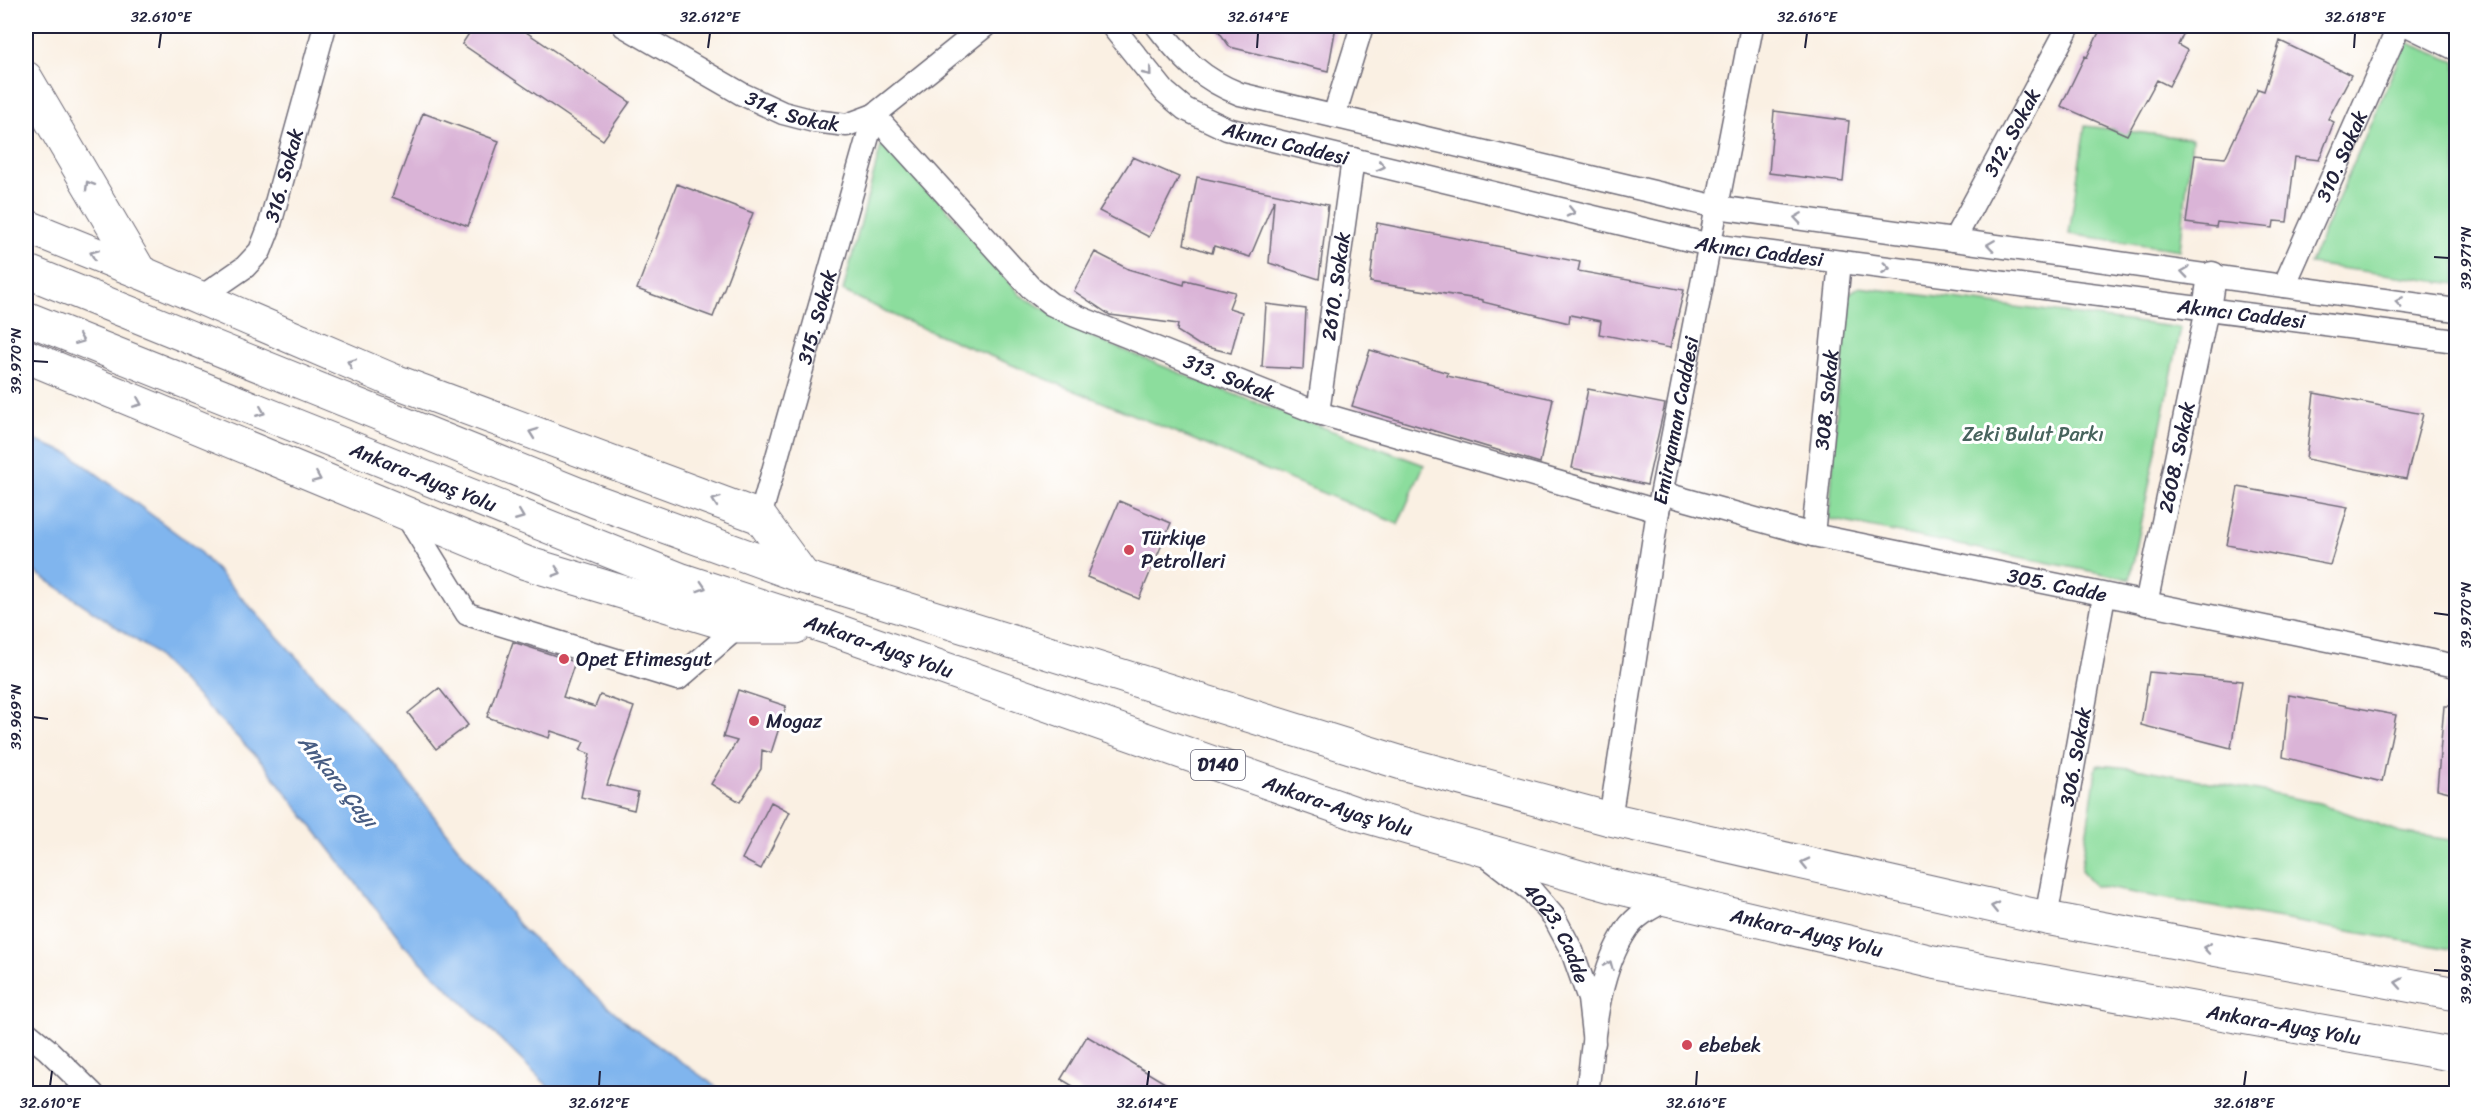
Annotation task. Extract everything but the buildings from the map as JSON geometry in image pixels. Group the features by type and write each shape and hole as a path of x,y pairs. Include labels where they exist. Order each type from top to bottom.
{"highway":[{"path":"26,78 140,272"},
{"path":"26,226 140,272 392,380 760,517 804,577"},
{"path":"26,271 595,501 804,577 1402,763 1610,819 2046,918 2457,994"},
{"name":"Ankara-Ayaş Yolu","path":"26,318 682,580 826,627 1358,814 1612,886 1947,965 2457,1055"},
{"path":"26,356 526,563 738,627 826,627"}],"main road":[{"path":"2207,309 2212,276"}],"street":[{"name":"316. Sokak","path":"200,298 244,267 260,251 269,228 325,26"},
{"name":"314. Sokak","path":"624,26 741,94 783,113 847,126 874,115 985,26"},
{"name":"Akıncı Caddesi","path":"1112,26 1149,74 1185,109 1227,129 1710,245 2457,341"},
{"name":"Akıncı Caddesi","path":"1157,26 1185,61 1201,75 1240,94 1717,207 2457,310"},
{"path":"1334,116 1362,26"},
{"name":"Emiryaman Caddesi","path":"1610,819 1660,502 1710,245 1749,26"},
{"name":"312. Sokak","path":"1954,240 2069,26"},
{"name":"310. Sokak","path":"2284,286 2399,26"},
{"path":"2409,26 2457,49"},
{"name":"313. Sokak","path":"874,115 1031,288 1051,304 1087,321 1318,413 1660,502"},
{"name":"315. Sokak","path":"760,517 874,115"},
{"name":"2610. Sokak","path":"1318,413 1353,159"},
{"name":"308. Sokak","path":"1813,535 1840,262"},
{"name":"2608. Sokak","path":"2146,604 2207,309"},
{"name":"305. Cadde","path":"1660,502 2104,596 2457,666"},
{"path":"406,515 467,614 678,679 738,627"},
{"name":"306. Sokak","path":"2046,918 2104,596"},
{"name":"4023. Cadde","path":"1477,848 1531,890 1554,917 1572,951 1589,999 1594,1043"},
{"name":"4023. Cadde","path":"1587,1094 1605,975 1630,925 1645,912 1668,899"},
{"path":"26,1032 93,1094"}],"green space":[{"path":"2406,42 2456,62 2456,284 2310,264"},
{"path":"2085,126 2192,139 2180,250 2069,234"},
{"path":"882,142 920,177 1020,295 1096,339 1212,386 1424,465 1398,524 908,322 843,291"},
{"name":"Zeki Bulut Parkı","path":"1859,287 2181,328 2130,579 1829,519 1845,296"},
{"path":"2097,765 2141,769 2319,803 2399,832 2456,841 2456,950 2095,886 2081,870"}],"water":[{"name":"Ankara Çayı","path":"26,437 70,454 196,548 383,751 522,929 629,1025 725,1093 555,1093 404,945 263,763 152,651 26,566"}],"place":[{"name":"Türkiye Petrolleri","path":"1129,550"},
{"name":"Opet Etimesgut","path":"564,659"},
{"name":"Mogaz","path":"754,721"},
{"name":"ebebek","path":"1687,1045"}]}
